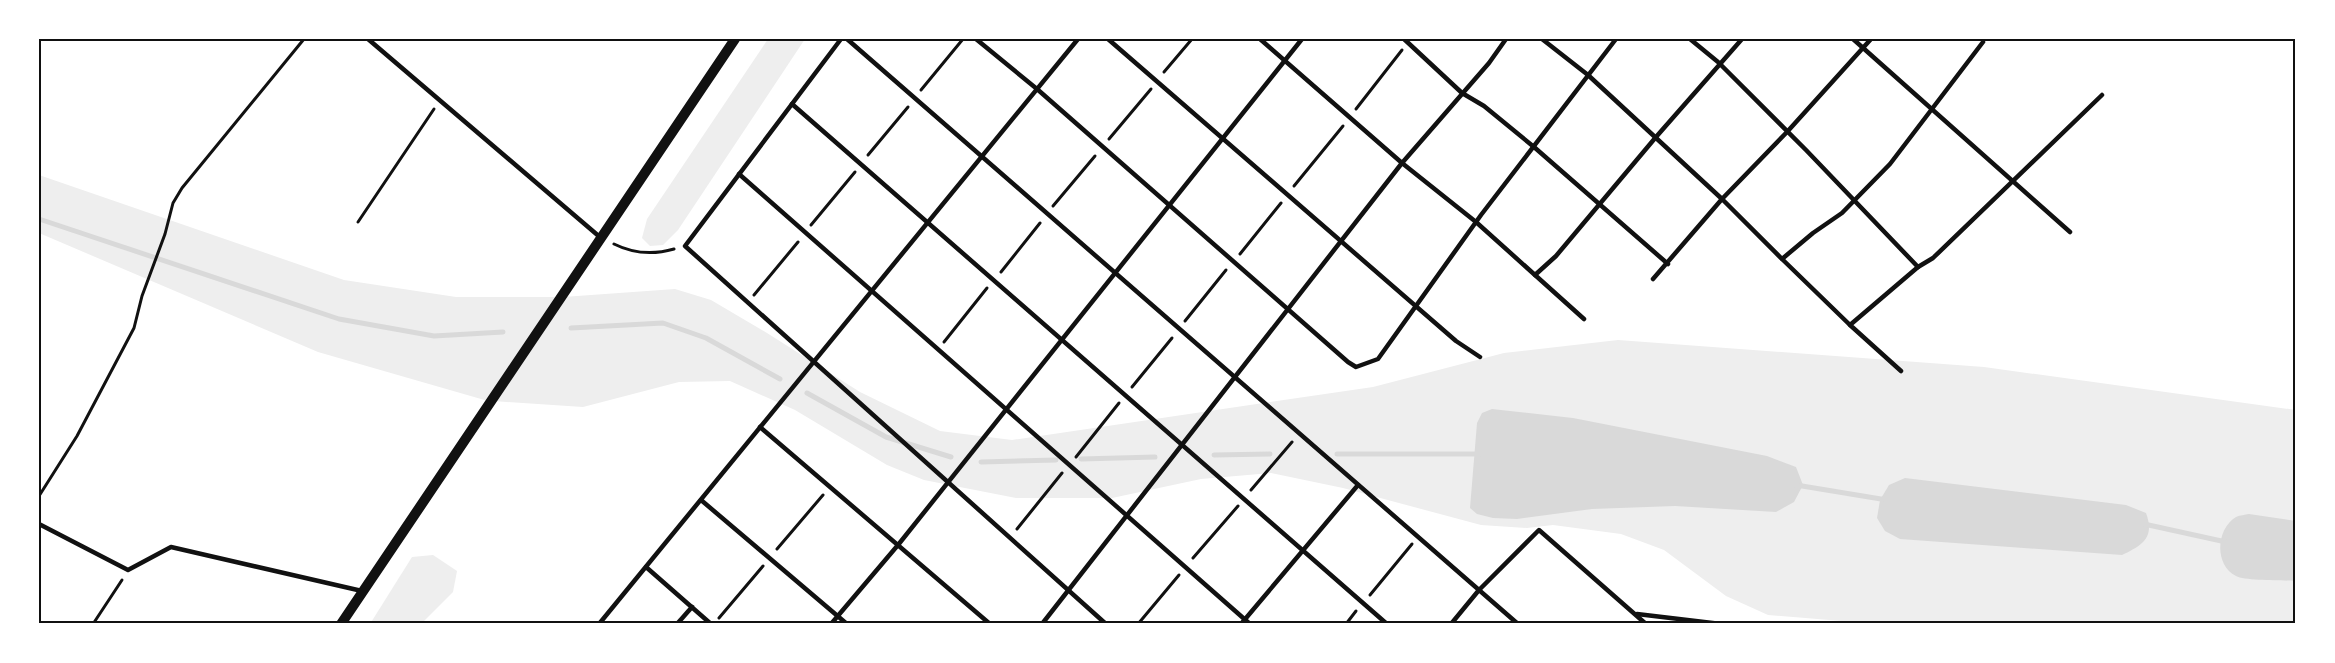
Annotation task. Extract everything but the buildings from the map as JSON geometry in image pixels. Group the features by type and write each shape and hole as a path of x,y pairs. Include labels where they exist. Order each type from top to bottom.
{"street":[{"path":"341,624 735,39"}],"lane":[{"path":"368,39 600,238"},
{"path":"841,39 685,246 1106,624"},
{"path":"847,39 1518,624"},
{"path":"976,39 1037,89 1348,363 1356,367 1378,359 1476,222 1616,39"},
{"path":"599,624 1078,39"},
{"path":"1108,39 1456,341 1480,357"},
{"path":"1260,39 1402,164 1476,222 1584,319"},
{"path":"831,624 898,545 1302,39"},
{"path":"1042,624 1402,164 1489,63 1506,39"},
{"path":"1542,39 1588,75 1656,137 1850,325 1901,371"},
{"path":"1690,39 1721,65 1918,267"},
{"path":"1535,275 1556,256 1742,39"},
{"path":"1853,39 2070,232"},
{"path":"1653,279 1722,199 1872,39"},
{"path":"1406,41 1462,93 1484,106 1534,147 1668,264"},
{"path":"1782,259 1842,213 1890,164 1983,42"},
{"path":"1850,325 1918,267 1933,258 2102,95"},
{"path":"792,104 1387,624"},
{"path":"739,174 1186,567 1243,622 1250,624"},
{"path":"760,427 990,624"},
{"path":"1243,622 1358,485"},
{"path":"701,500 847,624"},
{"path":"39,524 128,570 171,547 363,591"},
{"path":"1452,624 1479,590 1539,530 1646,624"},
{"path":"646,567 711,624"},
{"path":"677,624 692,607"},
{"path":"1635,614 1720,624"},
{"path":"1669,624 1674,619"}],"path":[{"path":"39,496 77,436 134,328 142,296 165,234 173,203 182,188 304,39"},
{"path":"939,349 1192,39"},
{"path":"1011,537 1349,118 1406,41"},
{"path":"358,222 440,101"},
{"path":"600,238 627,251 656,254 685,246"},
{"path":"1138,624 1299,433"},
{"path":"1346,624 1418,537"},
{"path":"93,624 128,570"}],"shaded area":[{"path":"768,39 805,39 678,230 663,245 650,246 642,238 647,219"},
{"path":"39,175 344,280 456,297 558,297 488,401 318,352 39,233"},
{"path":"675,289 711,300 860,392 940,431 1012,440 1373,387 1504,353 1618,340 1984,367 2296,410 2296,624 1878,624 1768,615 1726,596 1664,550 1621,534 1553,525 1527,528 1481,525 1343,488 1271,473 1201,479 1112,498 1016,498 924,480 887,465 795,410 730,381 679,382 583,407 493,401 563,297"},
{"path":"1492,409 1573,418 1767,456 1796,467 1803,485 1794,502 1776,512 1675,506 1592,509 1517,519 1493,518 1477,514 1470,508 1477,423 1482,413"},
{"path":"1905,478 2126,505 2146,513 2148,534 2141,544 2122,555 1900,539 1885,531 1877,518 1880,500 1889,485"},
{"path":"2249,514 2296,521 2296,581 2241,578 2229,571 2224,564 2220,547 2224,530 2236,517"},
{"path":"433,555 457,571 453,592 421,624 370,624 412,557"}],"waterway":[{"path":"39,219 339,319 434,336 503,332"},
{"path":"571,328 663,323 706,338 780,379"},
{"path":"807,393 886,437 951,457"},
{"path":"1214,455 1270,454"},
{"path":"1337,454 1479,454"},
{"path":"1081,459 1155,457"},
{"path":"981,462 1056,460"},
{"path":"1796,485 1887,500"},
{"path":"2144,524 2226,542"}]}
